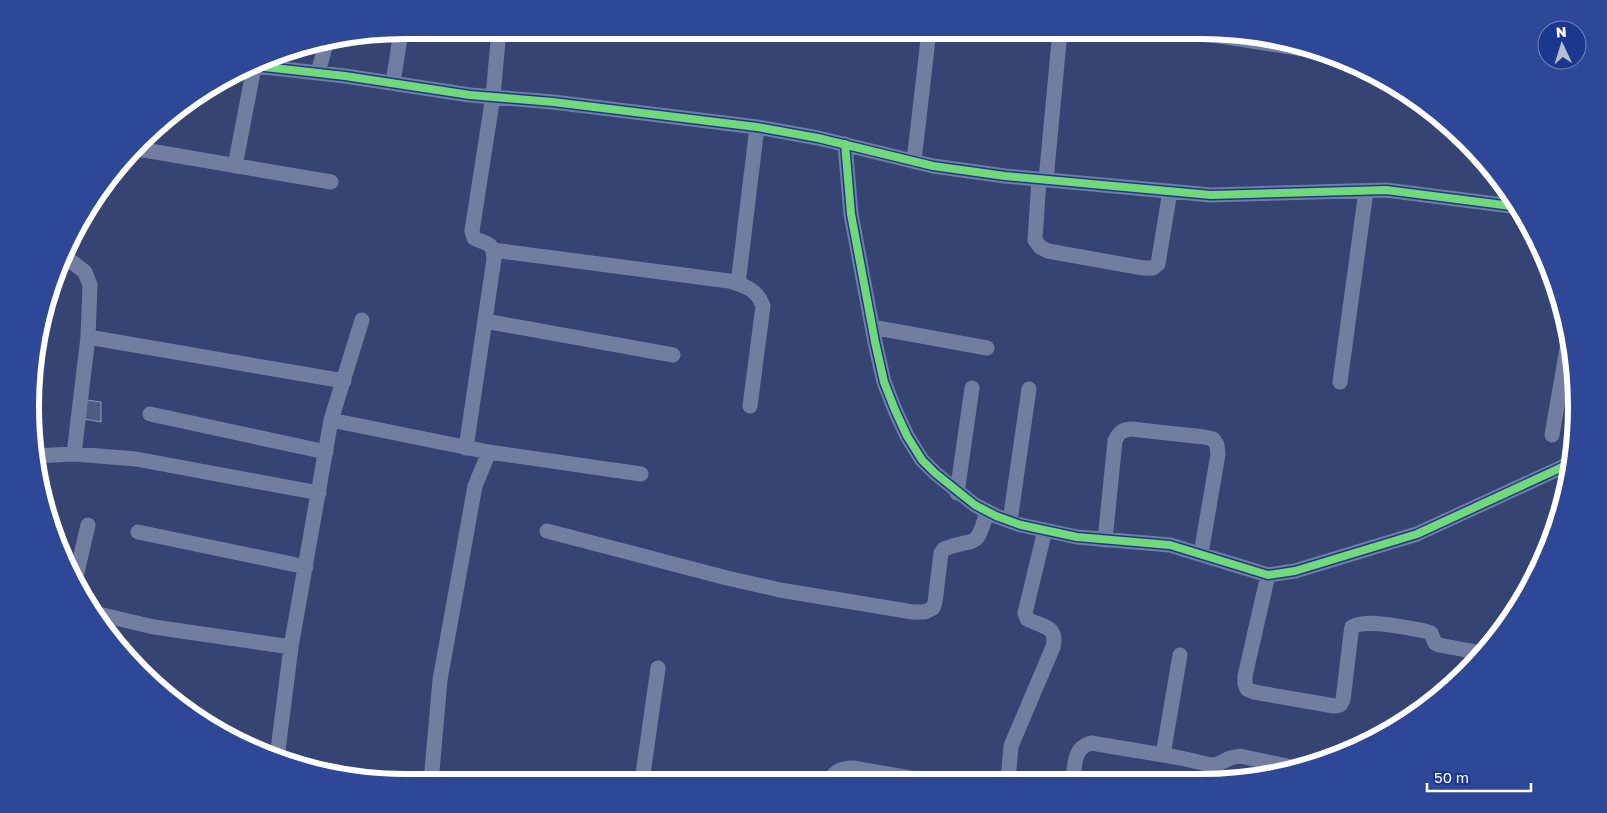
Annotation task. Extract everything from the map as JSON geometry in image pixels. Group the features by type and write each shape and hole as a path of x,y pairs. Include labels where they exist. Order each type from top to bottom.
{"street":[{"path":"394,83 400,39"},
{"path":"466,448 494,259 494,250 489,244 474,238 472,231 493,96 499,39"},
{"path":"914,161 929,39"},
{"path":"1059,39 1035,240 1040,248 1143,268 1153,268 1158,264 1170,191"},
{"path":"318,73 325,48"},
{"path":"266,67 394,83 470,95 493,96 756,127 845,144 958,170 1211,195 1236,196 1386,190 1414,192 1508,206"},
{"path":"235,166 254,73"},
{"path":"738,284 756,127"},
{"path":"845,144 851,214 884,382 907,436 922,460 957,493 987,511 1021,526 1105,540 1170,546 1268,575 1295,571 1417,534 1563,467"},
{"path":"143,150 331,182"},
{"path":"1340,382 1366,190"},
{"path":"494,250 719,279 750,288 760,297 763,306 750,406"},
{"path":"70,260 85,272 90,286 88,337 74,454"},
{"path":"278,751 290,647 332,420 362,320"},
{"path":"485,321 673,355"},
{"path":"872,327 987,348"},
{"path":"88,337 344,380"},
{"path":"1552,435 1565,359"},
{"path":"957,493 972,388"},
{"path":"1010,521 1029,389"},
{"path":"150,414 326,452"},
{"path":"332,420 466,448 640,474"},
{"path":"1105,540 1115,441 1118,433 1124,430 1131,430 1204,437 1213,439 1217,445 1218,454 1201,554"},
{"path":"432,774 440,680 475,486 489,452"},
{"path":"42,456 74,454 136,459 319,493"},
{"path":"547,531 780,590 914,612 926,612 933,608 935,602 941,553 944,549 971,543 977,539 982,530 987,511"},
{"path":"78,570 88,525"},
{"path":"1009,774 1011,746 1053,647 1055,638 1053,631 1027,619 1024,613 1044,530"},
{"path":"138,532 306,566"},
{"path":"1268,575 1245,676 1247,689 1254,692 1334,706 1340,705 1343,700 1352,627 1357,624 1367,623 1425,631 1431,633 1435,642 1439,645 1475,652"},
{"path":"104,615 154,627 290,647"},
{"path":"1163,755 1180,655"},
{"path":"643,774 658,668"},
{"path":"1074,774 1079,750 1084,745 1090,743 1211,765 1230,758 1245,756 1282,765"},
{"path":"833,774 842,768 853,768 888,774"}],"building":[{"path":"87,400 101,402 101,422 84,419"}],"cycle path":[{"path":"266,67 345,76 470,95 553,102 757,127 818,138 933,166 1005,176 1211,195 1386,190 1508,206"},
{"path":"845,144 851,214 875,342 884,382 895,410 907,436 922,460 975,505 996,516 1021,525 1077,537 1170,545 1268,575 1295,571 1417,534 1563,467"}]}
